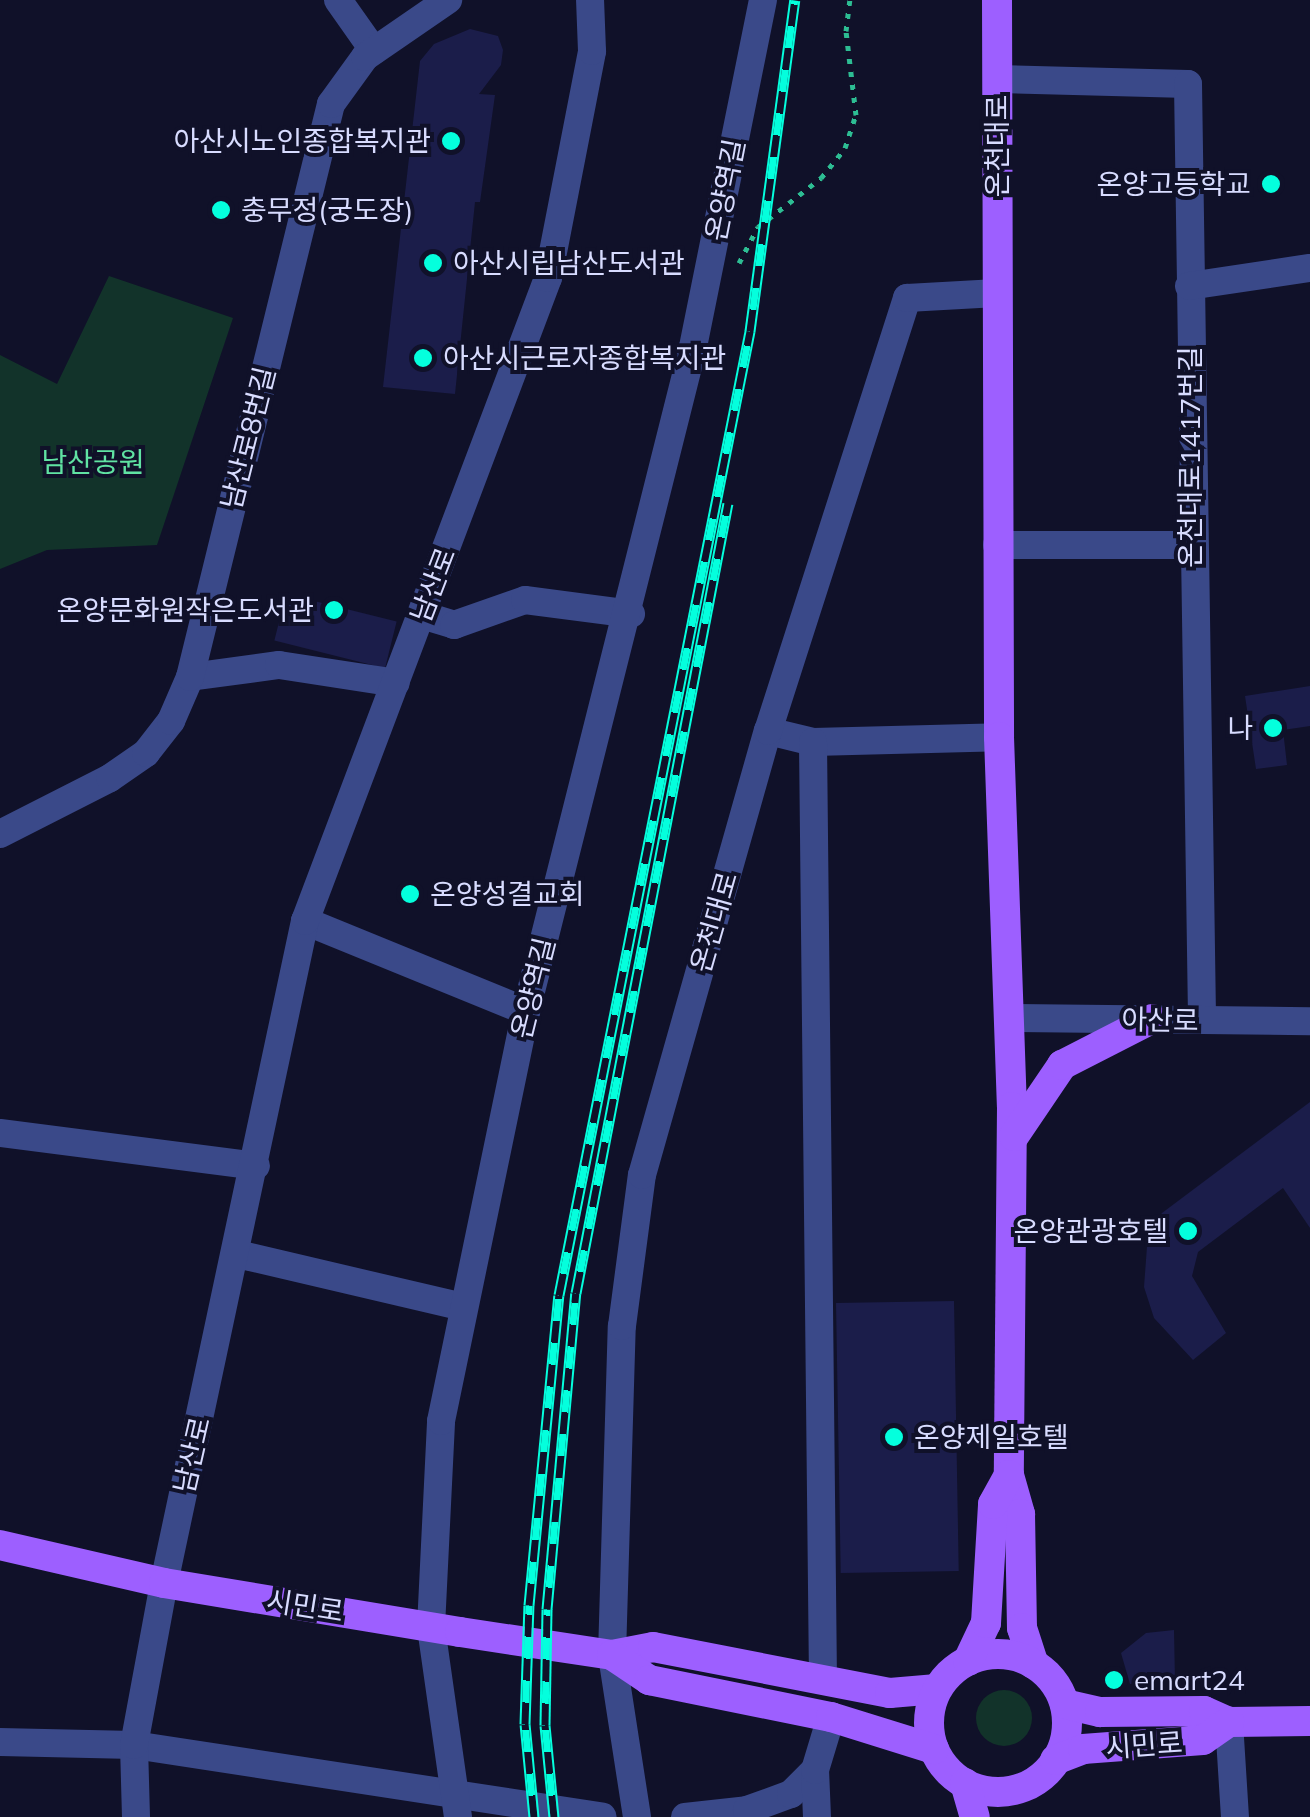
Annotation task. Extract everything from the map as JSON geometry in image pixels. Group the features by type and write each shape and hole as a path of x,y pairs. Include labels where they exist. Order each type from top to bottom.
{"main road":[{"name":"온천대로","path":"996,0 999,737 1011,1018 1009,1474 1020,1514 1022,1628 1034,1664"},
{"path":"1012,1138 1062,1065 1152,1020"},
{"name":"온천대로","path":"968,1661 986,1623 994,1504 1009,1474"},
{"name":"시민로","path":"0,1545 164,1583 612,1655 653,1646 912,1696 938,1689"},
{"path":"975,1817 965,1783 934,1749 929,1719 938,1689 968,1661 1001,1653 1034,1664 1064,1704 1067,1726 1025,1817"},
{"name":"시민로","path":"612,1655 649,1680 831,1717 934,1749"},
{"name":"시민로","path":"1064,1704 1100,1712 1204,1711 1229,1722 1310,1721"},
{"name":"시민로","path":"1046,1771 1083,1749 1203,1740 1229,1722"},
{"path":"965,1783 994,1792 1046,1771"}],"street":[{"path":"338,0 374,51"},
{"name":"남산로8번길","path":"0,834 110,778 146,753 171,721 190,677 331,104 374,51 448,0"},
{"name":"남산로","path":"136,1817 134,1745 164,1583 306,921 548,278 592,51 590,0"},
{"name":"온양역길","path":"458,1807 431,1627 441,1421 526,1010 631,614 763,0"},
{"name":"온천대로1417번길","path":"997,80 1188,84 1190,545 1202,1020"},
{"path":"1189,286 1310,268"},
{"name":"온천대로","path":"612,1655 622,1326 642,1175 768,731 907,298 997,293"},
{"path":"997,544 1190,545"},
{"path":"422,615 454,625 525,600 631,614"},
{"path":"190,677 279,665 396,683"},
{"path":"768,731 813,742 999,737"},
{"path":"813,742 823,1680"},
{"path":"306,921 526,1010"},
{"name":"아산로","path":"1011,1018 1310,1021"},
{"path":"0,1133 256,1166"},
{"path":"237,1254 463,1307"},
{"path":"612,1655 637,1817"},
{"path":"817,1817 815,1770 831,1717"},
{"path":"1229,1722 1236,1817"},
{"path":"0,1742 134,1745 458,1807 602,1817"},
{"path":"685,1817 747,1810 791,1794 815,1770"}],"path":[{"path":"735,278 758,227 821,178 845,148 856,115 846,31 850,0"}],"green space":[{"name":"남산공원","path":"109,276 233,318 157,545 47,550 0,569 0,355 57,384"},
{"path":"1004,1690 1024,1698 1032,1718 1024,1738 1004,1746 984,1738 976,1718 984,1698"}],"building":[{"path":"470,29 498,36 503,50 501,65 479,94 495,95 480,202 475,202 455,394 383,387 420,61 434,44"},
{"path":"286,594 397,622 385,668 274,641"},
{"name":"나","path":"1310,686 1310,726 1283,730 1287,765 1256,769 1245,696"},
{"name":"온양관광호텔","path":"1310,1102 1310,1228 1283,1188 1198,1252 1192,1276 1226,1333 1193,1360 1154,1318 1144,1287 1148,1233 1162,1213"},
{"name":"온양제일호텔","path":"954,1301 959,1571 841,1573 836,1303"},
{"path":"1174,1630 1175,1682 1130,1684 1121,1653 1146,1633"}],"railway":[{"path":"534,1817 525,1724 529,1605 559,1295 750,331 795,0"},
{"path":"554,1817 545,1725 547,1609 576,1293 728,503"}],"place":[{"name":"아산시노인종합복지관","path":"451,141"},
{"name":"온양고등학교","path":"1271,184"},
{"name":"충무정(궁도장)","path":"221,210"},
{"name":"아산시립남산도서관","path":"433,263"},
{"name":"아산시근로자종합복지관","path":"423,358"},
{"name":"온양문화원작은도서관","path":"334,610"},
{"name":"나","path":"1273,728"},
{"name":"온양성결교회","path":"410,894"},
{"name":"온양관광호텔","path":"1188,1231"},
{"name":"온양제일호텔","path":"894,1437"},
{"name":"emart24","path":"1114,1680"}]}
